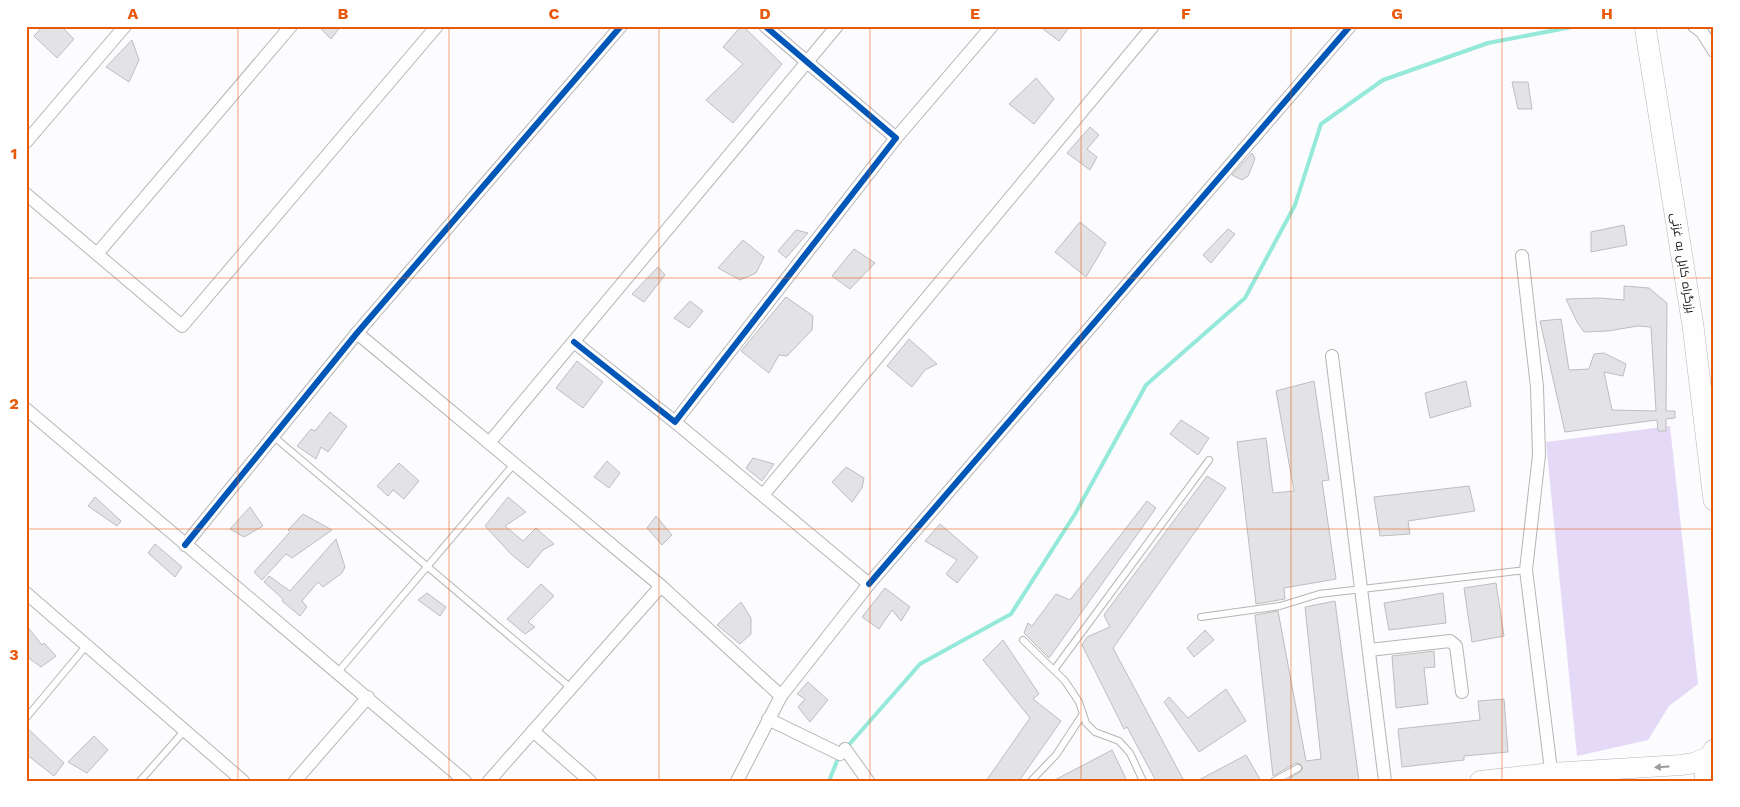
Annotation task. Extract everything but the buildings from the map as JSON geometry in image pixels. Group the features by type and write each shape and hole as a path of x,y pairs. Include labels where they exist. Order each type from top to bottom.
{"highway":[{"name":"بزرگراه کابل به غزنی","path":"1645,26 1693,326 1714,500"},
{"path":"1705,781 1705,768 1712,753"}],"main road":[{"path":"1480,781 1552,777 1681,765 1694,763 1712,753"}],"street":[{"path":"26,142 125,26"},
{"path":"96,254 291,26"},
{"path":"26,194 182,326 437,26"},
{"path":"185,545 356,333 621,26"},
{"path":"765,26 896,138"},
{"path":"489,443 837,26"},
{"path":"675,422 896,138 992,26"},
{"path":"763,495 1153,26"},
{"path":"737,781 781,696 869,584 1350,26"},
{"path":"1694,26 1702,32 1714,51"},
{"path":"1522,256 1537,387 1538,445 1526,570 1552,777"},
{"path":"356,333 661,586 781,696"},
{"path":"574,342 675,422 869,584"},
{"path":"1332,356 1385,781"},
{"path":"26,409 465,781"},
{"path":"489,781 661,586"},
{"path":"26,593 243,781"},
{"path":"1369,650 1450,641 1456,646 1462,692"},
{"path":"295,781 368,697"},
{"path":"768,719 842,752 868,781"},
{"path":"533,731 590,781"}],"lane":[{"path":"273,436 571,688"},
{"path":"1054,670 1209,460"},
{"path":"338,672 514,464"},
{"path":"1201,617 1280,606 1319,594 1526,570"},
{"path":"1023,640 1064,681 1078,702 1086,723 1095,732 1120,741 1130,753 1143,781"},
{"path":"26,718 87,645"},
{"path":"1031,781 1056,755 1083,714"},
{"path":"140,781 185,730"},
{"path":"1274,781 1298,768"}],"shaded area":[{"path":"1670,426 1698,684 1669,706 1648,740 1577,756 1546,442"}],"waterway":[{"path":"847,747 920,664 1011,614 1075,514 1146,385 1245,298 1295,205 1321,124 1383,80 1488,43 1577,26"},
{"path":"829,781 839,756"}],"cycle path":[{"path":"185,545 357,333 621,26"},
{"path":"574,342 675,422 896,138 765,26"},
{"path":"869,584 1350,26"}]}
